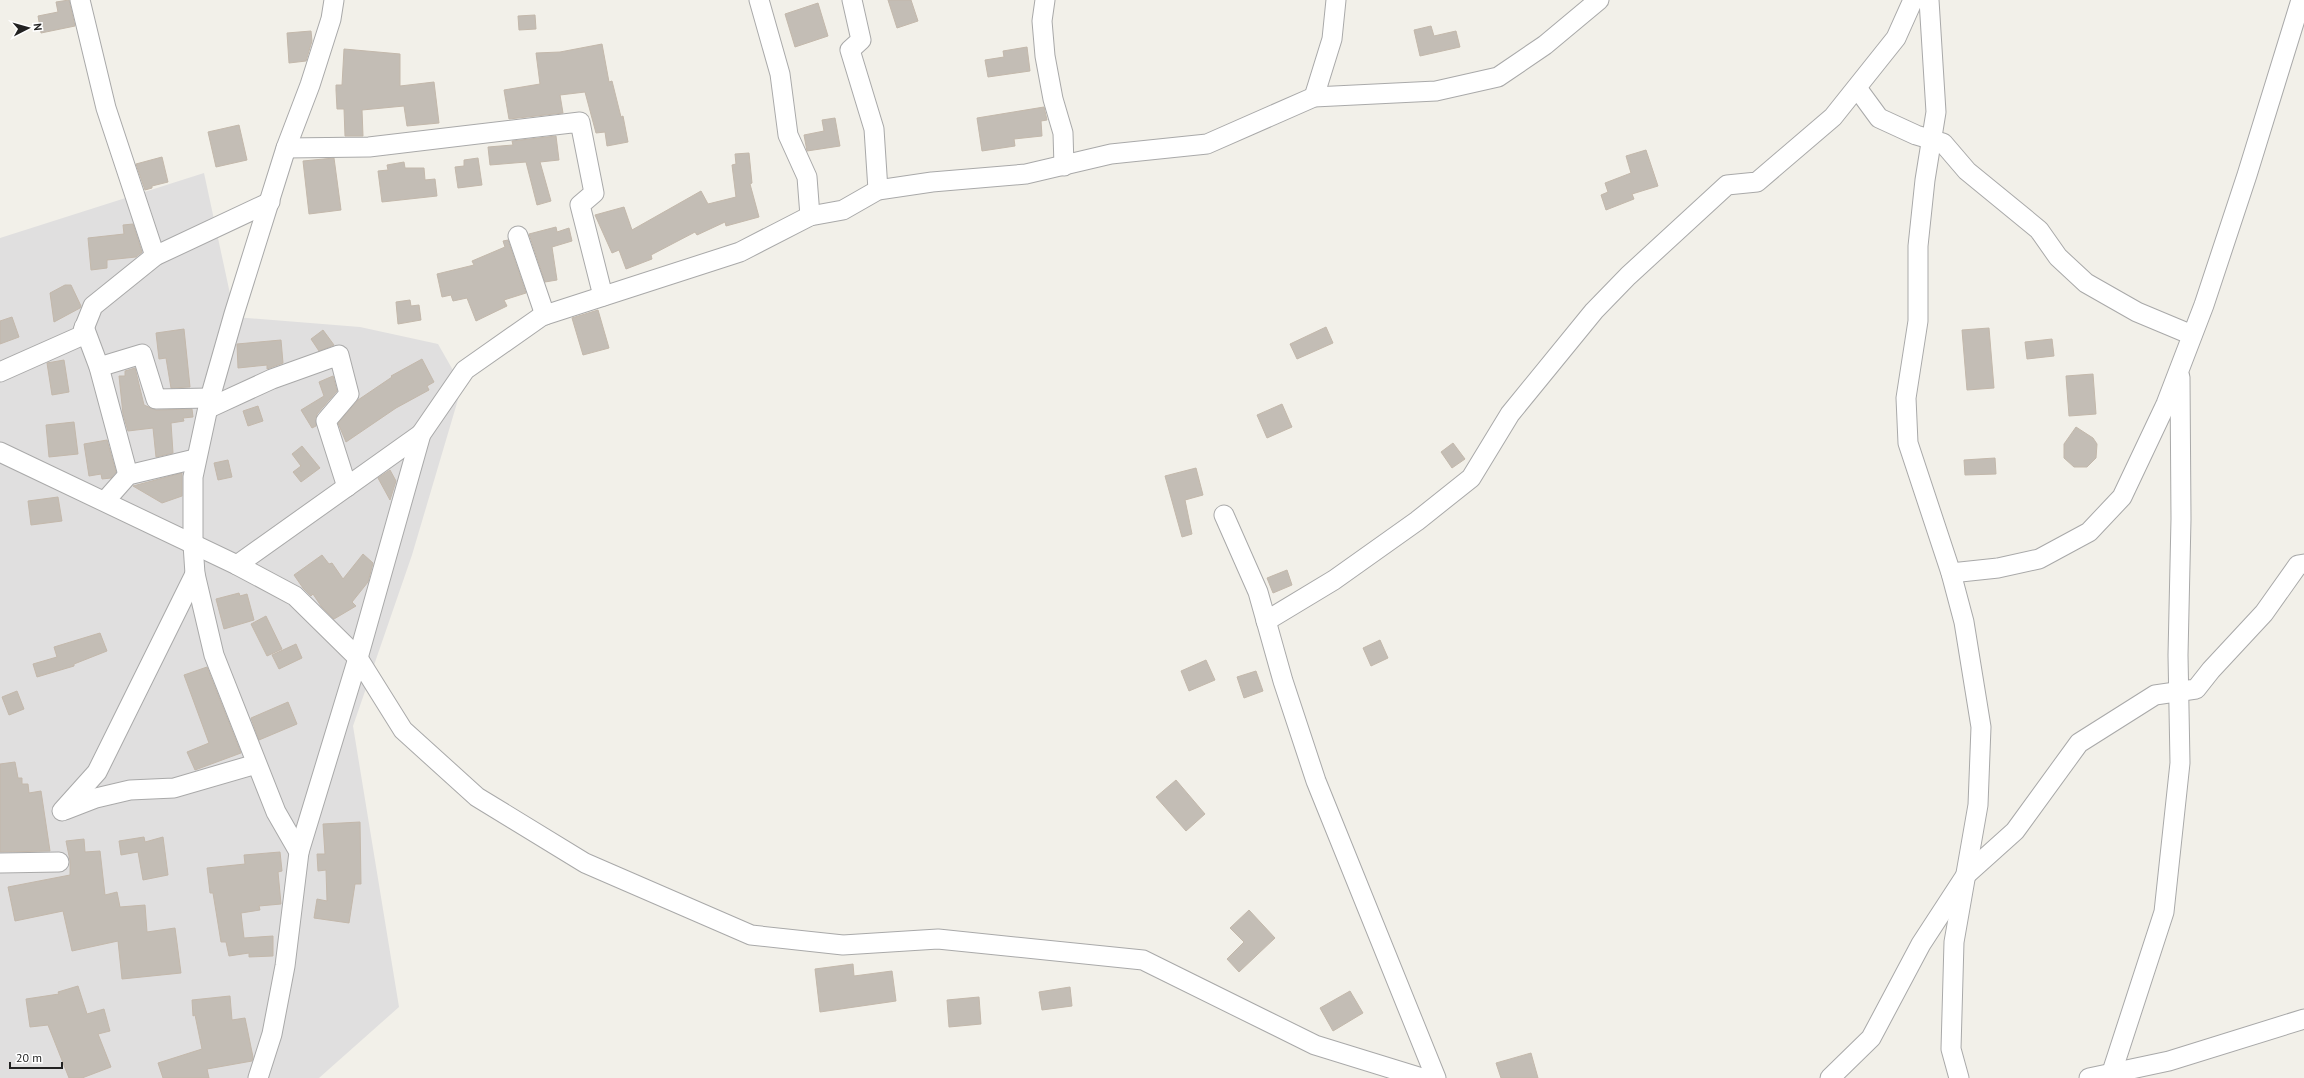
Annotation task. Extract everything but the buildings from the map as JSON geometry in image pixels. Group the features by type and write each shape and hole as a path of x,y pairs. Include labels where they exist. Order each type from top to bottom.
{"street":[{"path":"80,0 106,108 156,256"},
{"path":"299,852 276,812 214,655 195,574 193,544 193,477 195,459 234,314 286,148 310,85 331,19 334,0"},
{"path":"759,0 780,74 788,135 807,177 810,216"},
{"path":"852,0 861,40 850,50 874,129 878,190"},
{"path":"1045,0 1042,21 1045,56 1053,99 1063,133 1064,166"},
{"path":"1314,97 1332,39 1336,0"},
{"path":"258,1078 272,1034 285,966 299,852 358,658 421,434 465,370 544,315 740,252 810,216 843,210 878,190 932,182 1026,174 1111,154 1207,144 1314,97 1436,91 1498,77 1545,45 1599,0"},
{"path":"1266,620 1334,580 1417,521 1471,478 1510,414 1594,311 1628,276 1727,185 1756,182 1833,117 1896,38 1913,0"},
{"path":"1929,0 1936,112 1931,140 1918,246 1918,321 1906,398 1908,444 1951,574 1964,622 1981,727 1978,805 1954,942 1951,1049 1959,1078"},
{"path":"1951,574 1998,568 2039,558 2089,532 2122,497 2166,404 2192,335 2247,175 2301,0"},
{"path":"1857,88 1879,118 1916,135 1943,143 1967,171 2039,230 2058,257 2086,284 2138,312 2192,335"},
{"path":"286,148 369,147 580,122 594,193 580,205 603,296"},
{"path":"0,372 81,336 93,306 156,256 270,202"},
{"path":"518,236 544,315"},
{"path":"84,327 99,367 128,475"},
{"path":"99,367 142,354 156,399 210,403 339,355 349,394 326,421 347,487"},
{"path":"2111,1076 2164,912 2180,763 2180,367"},
{"path":"237,565 421,434"},
{"path":"0,452 237,565 295,596 358,658 403,730 477,797 585,863 751,936 843,945 938,939 1143,960 1314,1045 1422,1078"},
{"path":"105,501 128,475 195,459"},
{"path":"1224,515 1258,592 1283,681 1316,781 1436,1078"},
{"path":"1830,1078 1871,1038 1921,944 1966,875 2015,831 2079,743 2156,695 2196,689 2211,670 2264,613 2298,565 2304,564"},
{"path":"195,574 97,772 62,811 96,798 130,790 174,788 256,764"},
{"path":"0,862 59,862"},
{"path":"2090,1078 2111,1076 2169,1061 2304,1019"}],"shaded area":[{"path":"204,173 235,317 360,327 438,344 462,386 412,555 353,726 399,1007 319,1078 0,1078 0,238"}]}
